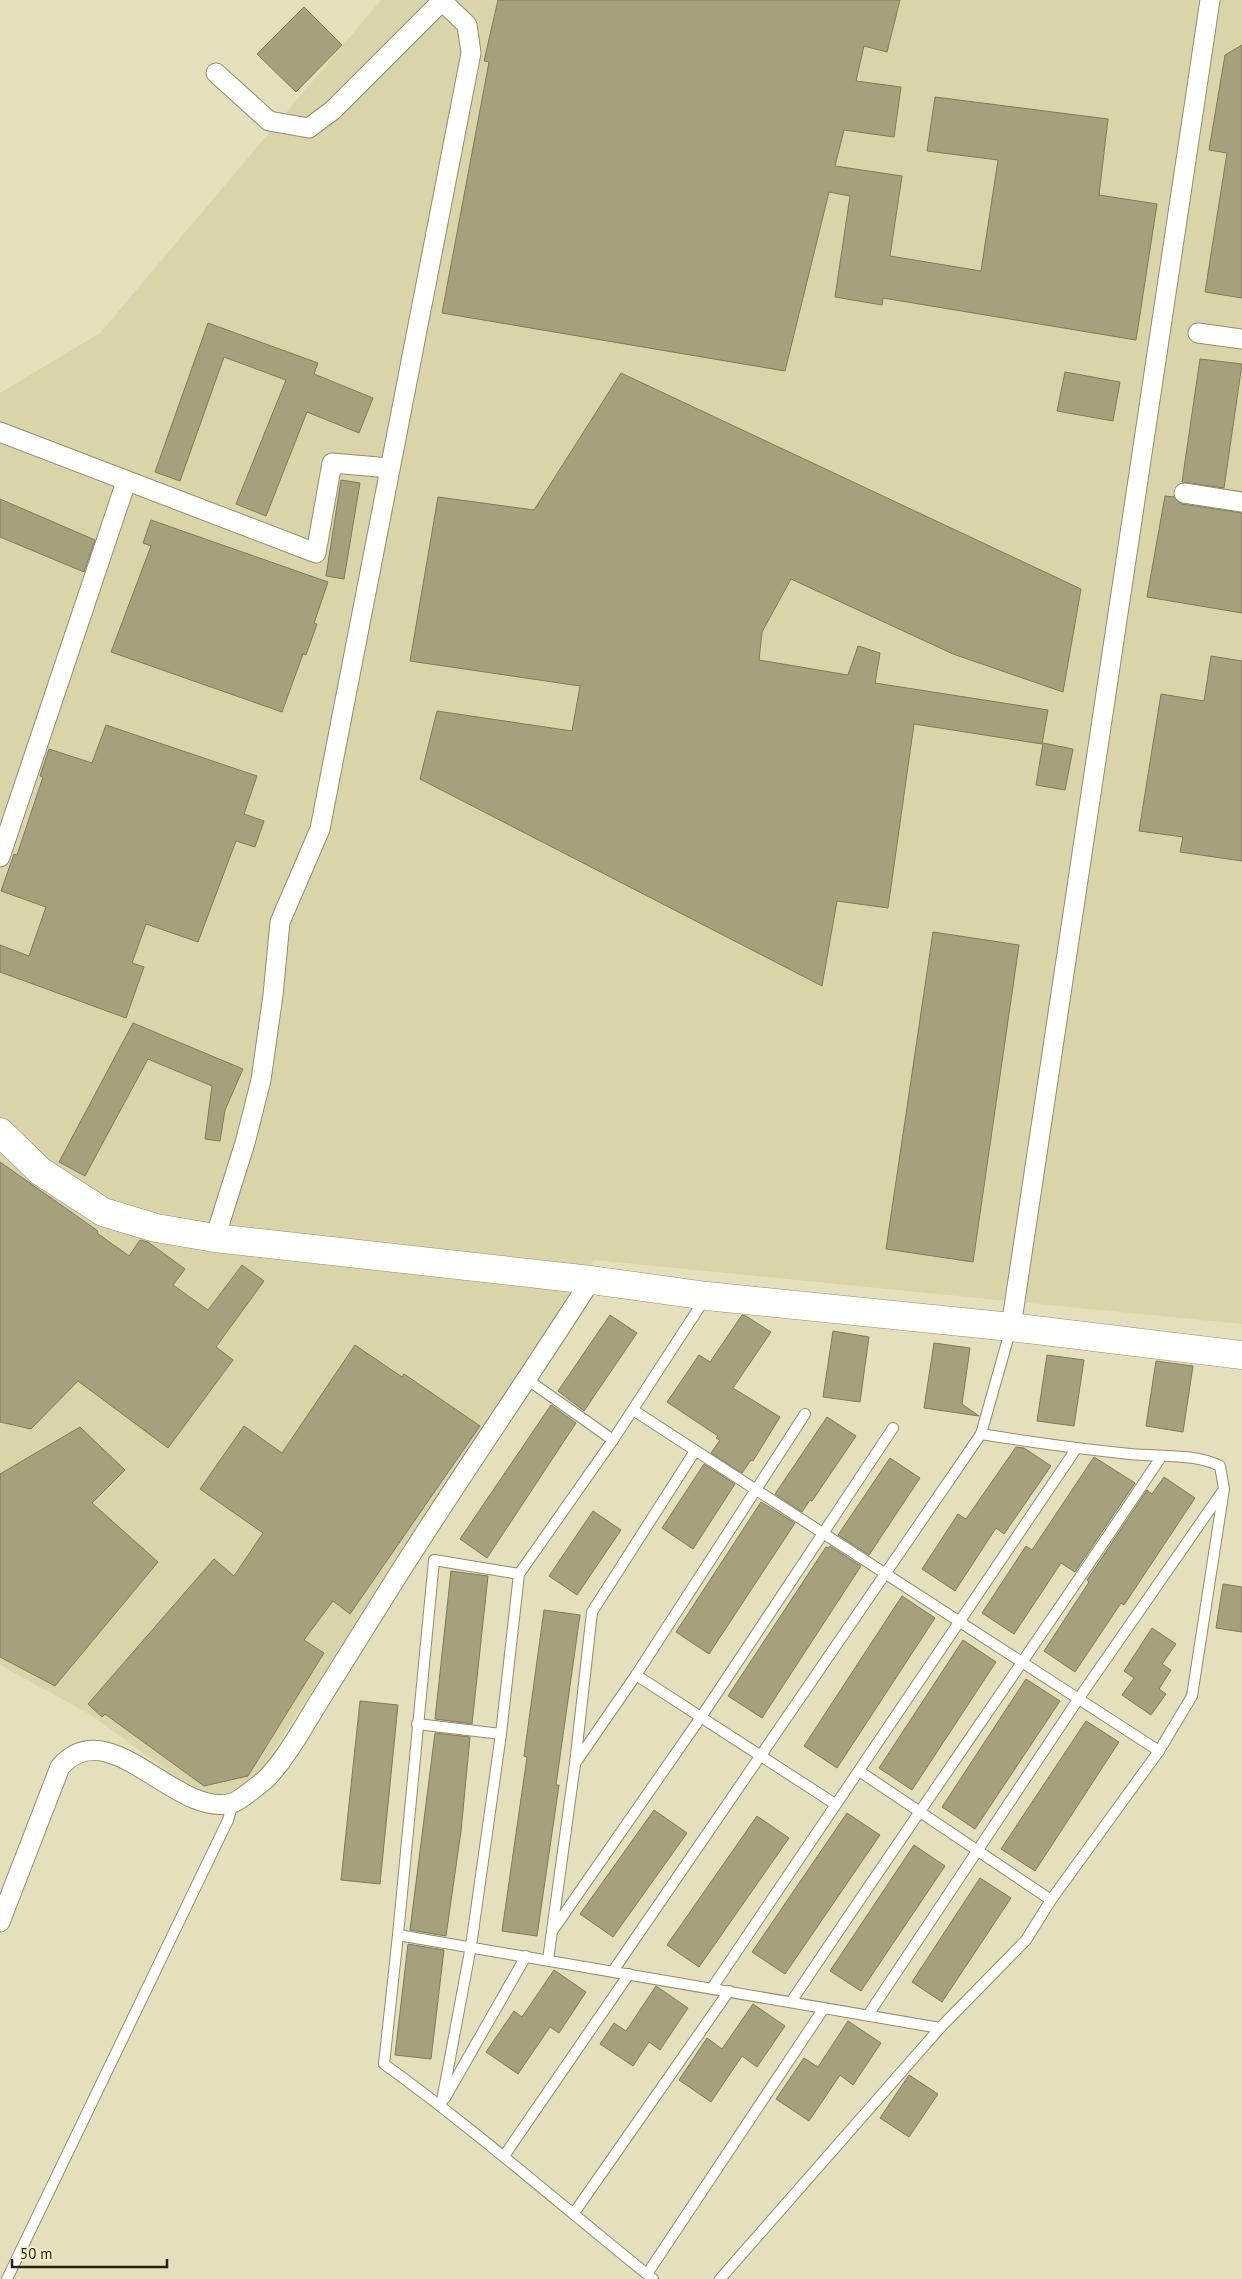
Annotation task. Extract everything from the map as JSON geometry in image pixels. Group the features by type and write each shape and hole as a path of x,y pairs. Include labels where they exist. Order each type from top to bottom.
{"main road":[{"path":"0,1132 40,1172 104,1212 156,1228 215,1238 591,1280 707,1296 1011,1327 1242,1355"}],"street":[{"path":"215,1238 245,1143 261,1080 273,995 280,922 320,829 471,53 467,25 442,0 333,110 308,128 269,120 216,73"},
{"path":"1011,1327 1210,0"},
{"path":"1198,333 1242,339"},
{"path":"0,432 126,482 316,553 332,463 390,468"},
{"path":"0,858 126,482"},
{"path":"1184,493 1242,502"},
{"path":"0,1922 60,1766 70,1755 91,1750 126,1758 178,1792 205,1804 233,1803 266,1779 293,1743 416,1547 528,1380 591,1280"}],"lane":[{"path":"441,2106 471,1946 501,1734 519,1574 613,1440 707,1296"},
{"path":"613,1971 981,1434 1011,1327"},
{"path":"528,1380 613,1440"},
{"path":"633,1410 1159,1751"},
{"path":"575,1764 636,1675 805,1414"},
{"path":"553,1930 701,1717 893,1428"},
{"path":"720,2279 940,2028 1026,1940 1051,1900 1159,1751 1192,1696 1224,1489 1220,1466 1206,1459 1076,1449 981,1434"},
{"path":"712,1988 1076,1449"},
{"path":"548,1960 575,1764 592,1612 696,1451"},
{"path":"791,2002 918,1811 1023,1663 1161,1457"},
{"path":"868,2016 1079,1698 1224,1489"},
{"path":"519,1574 434,1560 384,2064 504,2156 650,2277 824,2008"},
{"path":"636,1675 835,1804"},
{"path":"417,1724 501,1734"},
{"path":"858,1771 1051,1900"},
{"path":"7,2279 228,1820 233,1803"},
{"path":"398,1935 471,1946 940,2028"},
{"path":"441,2106 526,1956"},
{"path":"504,2156 629,1974"},
{"path":"574,2213 729,1991"}],"shaded area":[{"path":"381,0 1242,0 1242,1324 594,1260 258,1774 220,1799 187,1785 91,1715 0,1665 0,393 100,333"}],"building":[{"path":"498,0 900,0 887,52 864,46 856,81 901,87 894,137 844,130 835,166 902,176 890,256 981,271 998,160 927,151 935,97 1108,119 1099,195 1157,204 1136,340 883,298 882,305 835,297 850,196 829,192 785,371 442,313 489,62 484,61"},
{"path":"304,7 342,45 296,92 257,54"},
{"path":"1242,45 1242,298 1205,292 1227,153 1209,150 1225,55"},
{"path":"208,323 318,363 314,374 373,398 359,433 307,412 266,516 236,504 286,380 224,357 180,481 155,472"},
{"path":"1200,359 1242,364 1224,488 1182,482"},
{"path":"1065,372 1120,382 1113,421 1057,411"},
{"path":"621,373 1081,589 1063,692 953,654 791,579 762,632 759,660 848,675 858,646 880,653 875,683 1048,710 1042,744 914,724 888,908 837,901 822,986 420,779 437,711 572,731 580,686 410,661 438,497 534,510"},
{"path":"341,480 360,483 344,579 326,576"},
{"path":"1165,496 1174,497 1182,504 1242,513 1242,613 1147,597"},
{"path":"0,499 95,540 84,572 0,537"},
{"path":"151,520 328,582 314,623 317,624 306,655 303,654 282,712 111,652 151,546 143,543"},
{"path":"1211,656 1242,661 1242,861 1180,852 1183,837 1139,831 1161,694 1204,701"},
{"path":"106,725 257,776 244,814 264,821 255,847 236,841 198,942 146,924 132,963 144,967 126,1018 0,972 0,945 29,956 46,907 1,891 14,854 17,855 43,777 40,776 49,749 92,763"},
{"path":"1043,743 1073,749 1065,790 1036,785"},
{"path":"933,932 1019,945 973,1262 886,1249"},
{"path":"133,1023 243,1069 225,1110 220,1141 205,1139 212,1086 148,1059 85,1176 59,1162"},
{"path":"0,1162 98,1231 97,1233 129,1256 140,1240 148,1242 185,1269 173,1285 208,1310 242,1265 264,1281 216,1347 233,1360 168,1448 78,1381 31,1429 0,1422"},
{"path":"610,1315 637,1333 584,1411 558,1391"},
{"path":"742,1315 771,1332 733,1388 780,1417 753,1461 751,1460 742,1473 711,1453 720,1440 716,1438 718,1436 667,1402 699,1355 710,1362"},
{"path":"833,1331 869,1337 860,1402 823,1397"},
{"path":"934,1343 970,1348 962,1404 979,1416 924,1408"},
{"path":"355,1345 402,1377 404,1374 480,1426 350,1614 333,1601 304,1640 324,1653 248,1776 204,1786 105,1714 102,1717 88,1704 214,1559 234,1576 263,1533 200,1489 244,1426 282,1453"},
{"path":"1047,1355 1084,1360 1074,1426 1037,1421"},
{"path":"1156,1361 1193,1366 1183,1432 1146,1426"},
{"path":"551,1405 576,1423 487,1558 460,1539"},
{"path":"827,1417 856,1436 812,1501 810,1500 802,1512 775,1494"},
{"path":"80,1427 125,1470 92,1503 158,1562 55,1686 0,1657 0,1474"},
{"path":"1016,1447 1024,1448 1051,1466 1004,1534 996,1528 955,1591 922,1569 958,1514 966,1519"},
{"path":"1094,1457 1135,1483 1075,1572 1061,1563 1014,1634 982,1613 1026,1546 1032,1550"},
{"path":"890,1458 920,1478 869,1555 838,1535"},
{"path":"704,1464 735,1484 693,1549 662,1528"},
{"path":"1164,1477 1195,1498 1124,1605 1121,1603 1075,1672 1044,1651 1089,1582 1087,1580 1147,1490 1152,1494"},
{"path":"761,1502 795,1523 709,1654 676,1632"},
{"path":"593,1511 621,1530 577,1595 549,1576"},
{"path":"830,1546 861,1566 762,1718 728,1696 826,1547 829,1548"},
{"path":"451,1571 488,1576 472,1724 435,1719"},
{"path":"1223,1584 1242,1587 1242,1632 1216,1628"},
{"path":"902,1596 935,1618 837,1768 804,1746"},
{"path":"544,1610 580,1615 556,1785 559,1785 537,1936 502,1931 527,1757 524,1756"},
{"path":"1152,1628 1176,1644 1162,1664 1171,1670 1159,1689 1166,1694 1151,1715 1122,1695 1134,1678 1124,1671"},
{"path":"963,1640 996,1662 912,1790 879,1768"},
{"path":"1026,1679 1060,1701 975,1829 942,1807"},
{"path":"360,1701 398,1705 380,1884 341,1880"},
{"path":"1086,1721 1119,1742 1035,1871 1001,1849"},
{"path":"435,1733 470,1737 461,1831 446,1936 410,1930"},
{"path":"654,1810 687,1833 613,1937 580,1914"},
{"path":"847,1813 880,1835 785,1974 752,1952"},
{"path":"757,1816 789,1838 699,1967 667,1945"},
{"path":"914,1845 945,1866 861,1991 830,1971"},
{"path":"980,1878 1011,1898 942,2002 912,1982"},
{"path":"408,1944 444,1950 431,2059 395,2055"},
{"path":"554,1970 586,1992 559,2033 550,2027 518,2074 486,2052 514,2011 522,2017"},
{"path":"656,1986 688,2008 660,2050 649,2042 633,2066 600,2044 614,2023 626,2031"},
{"path":"753,2004 785,2026 757,2067 742,2056 711,2102 679,2080 707,2038 722,2049"},
{"path":"848,2021 881,2043 853,2085 840,2075 809,2121 776,2099 804,2058 818,2067"},
{"path":"909,2075 938,2094 909,2137 880,2118"}]}
